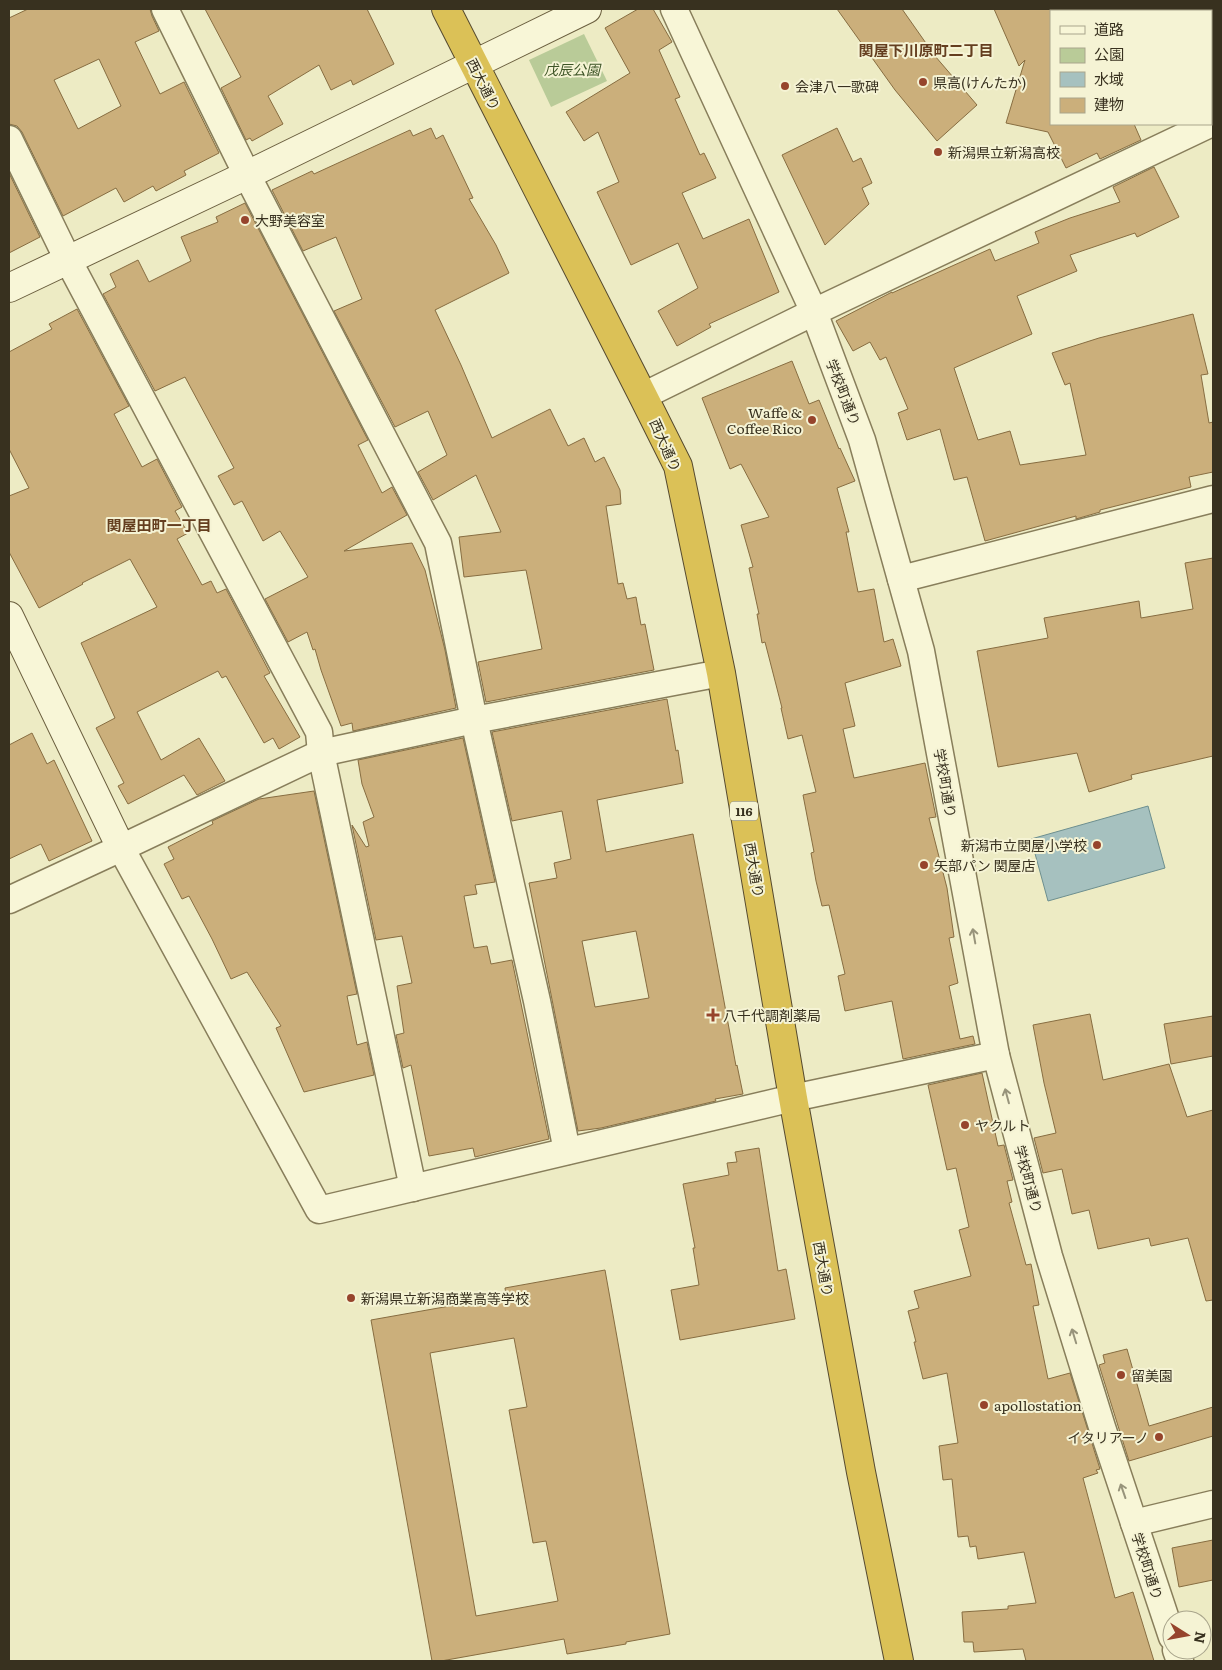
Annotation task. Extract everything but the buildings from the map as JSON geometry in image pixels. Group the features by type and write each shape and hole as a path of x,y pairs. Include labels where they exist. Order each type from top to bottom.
{"highway":[{"name":"西大通り","path":"446,9 678,466 721,673 793,1098 861,1472 899,1661"}],"street":[{"path":"165,9 247,175 438,543 474,720 537,1001 567,1151"},
{"path":"9,288 247,175 587,9"},
{"name":"学校町通り","path":"674,9 814,312 862,440 921,651 996,1055 1049,1256 1102,1427 1163,1610"},
{"path":"644,396 814,312 1208,125"},
{"path":"9,139 68,260 319,732 321,753 413,1188"},
{"path":"901,578 1213,499"},
{"path":"9,616 122,848 319,1210 793,1098 996,1055"},
{"path":"9,900 321,753 474,720 721,673"},
{"path":"1134,1523 1213,1504"}],"green space":[{"name":"戊辰公園","path":"584,34 607,81 551,107 529,60"}],"water":[{"path":"1148,806 1165,868 1048,901 1031,839"}],"place":[{"name":"県高(けんたか)","path":"923,82"},
{"name":"会津八一歌碑","path":"785,86"},
{"name":"新潟県立新潟高校","path":"938,152"},
{"name":"大野美容室","path":"245,220"},
{"name":"Waffe & Coffee Rico","path":"812,420"},
{"name":"新潟市立関屋小学校","path":"1097,845"},
{"name":"矢部パン 関屋店","path":"924,865"},
{"name":"八千代調剤薬局","path":"713,1015"},
{"name":"ヤクルト","path":"965,1125"},
{"name":"新潟県立新潟商業高等学校","path":"351,1298"},
{"name":"留美園","path":"1121,1375"},
{"name":"apollostation","path":"984,1405"},
{"name":"イタリアーノ","path":"1159,1437"}],"district":[{"name":"関屋下川原町二丁目","path":"926,49"},
{"name":"関屋田町一丁目","path":"159,524"}]}
